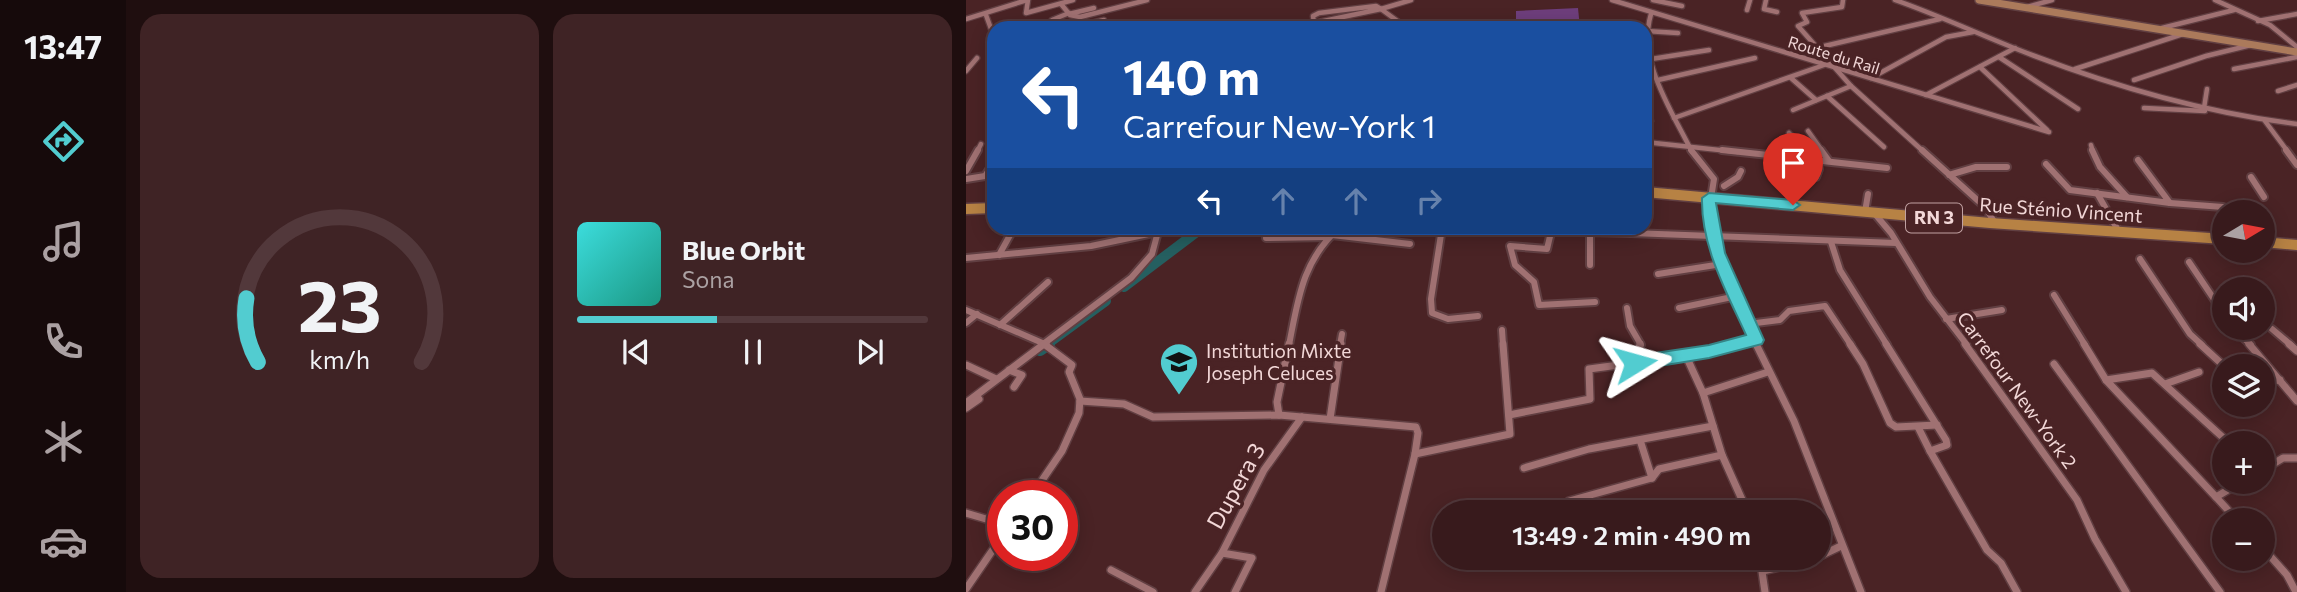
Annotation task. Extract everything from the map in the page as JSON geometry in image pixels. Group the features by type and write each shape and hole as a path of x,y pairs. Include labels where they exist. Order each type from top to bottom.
{"main road":[{"name":"Rue Sténio Vincent","path":"1652,193 1995,223 2212,238"},
{"path":"966,209 987,208"},
{"path":"2275,243 2297,244"}],"street":[{"path":"966,19 1027,0 1026,13 1073,0"},
{"path":"1061,4 1069,13 1080,16 1147,0"},
{"path":"1332,21 1343,16 1396,8 1411,0"},
{"name":"Route du Rail","path":"1612,0 1651,14 2049,132 1980,67"},
{"path":"1653,0 1682,6"},
{"path":"1747,10 1750,0"},
{"path":"1766,0 1764,9 1777,12"},
{"path":"1843,0 1842,7 1801,13 1807,22 1798,26 1851,86 1985,207 1995,223"},
{"path":"1895,0 2075,69 2204,108 2265,121 2297,124"},
{"path":"1979,0 2253,45 2297,55"},
{"path":"2025,8 2052,0"},
{"path":"2215,0 2294,39 2297,47"},
{"path":"1313,21 1313,16 1319,13 1373,5 1396,21"},
{"path":"1052,20 1094,8"},
{"path":"2155,30 2234,10"},
{"path":"1100,21 1104,20 1109,11"},
{"path":"1649,21 1651,14"},
{"path":"2258,21 2297,14"},
{"path":"985,15 987,21"},
{"path":"1816,48 1942,18"},
{"path":"1652,31 1678,33"},
{"path":"1871,78 1946,37 1974,32"},
{"path":"2075,69 2184,34"},
{"path":"2134,80 2206,56 2253,45"},
{"path":"1926,95 2015,48"},
{"path":"1652,59 1709,50"},
{"path":"2234,69 2297,55"},
{"path":"1999,57 2078,109"},
{"path":"966,71 977,58"},
{"path":"1658,80 1755,58"},
{"path":"1652,62 1688,147 1694,158 1714,178 1709,198 1713,235 1722,264 1768,372 1794,421 1841,547 1861,592"},
{"path":"1674,118 1826,65"},
{"path":"1791,78 1816,100"},
{"path":"2278,91 2297,85"},
{"path":"1793,110 1851,86"},
{"path":"2204,108 2207,89"},
{"path":"1827,96 1884,147"},
{"path":"2144,108 2218,111"},
{"path":"2265,121 2297,165"},
{"path":"1808,131 1829,161"},
{"path":"1789,133 1815,159 1819,170 1816,177"},
{"path":"1652,143 1887,168"},
{"path":"966,171 981,144"},
{"path":"2091,145 2096,160 2127,197"},
{"path":"2138,160 2170,203"},
{"path":"2046,164 2070,190 2212,206"},
{"path":"1949,175 1976,167 2007,167"},
{"path":"1724,186 1738,177 1741,171"},
{"path":"966,179 987,173"},
{"path":"2251,177 2264,197"},
{"path":"2097,193 2119,232"},
{"path":"1868,194 1870,212"},
{"name":"Carrefour New-York 2","path":"1870,212 1896,243 1946,318 2077,500 2095,539 2126,592"},
{"path":"1652,231 1831,242 1896,243"},
{"path":"999,255 1010,235"},
{"path":"966,258 1091,246 1136,235"},
{"path":"966,402 1046,345 1131,278 1152,254 1156,235"},
{"path":"1442,235 1431,299 1432,313 1448,319 1478,316"},
{"path":"1550,235 1547,249 1510,247 1515,265 1534,282 1539,305 1595,302"},
{"path":"1590,235 1590,265"},
{"path":"1279,415 1277,402 1303,277 1331,236"},
{"path":"1266,238 1331,236 1410,244"},
{"path":"1831,242 1840,270 1947,445 1944,449 1930,451"},
{"path":"2140,259 2190,334 2212,355"},
{"path":"2189,262 2212,296"},
{"path":"1658,274 1722,264"},
{"path":"1000,325 1048,282"},
{"path":"2054,295 2106,380 2226,508"},
{"path":"1679,308 1737,296"},
{"path":"1748,324 1780,320 1789,311 1826,307 1863,363 1890,423 1896,427 1937,425"},
{"path":"1627,308 1630,326 1642,346 1635,363"},
{"path":"966,310 1046,345 1064,356 1072,365 1069,372 1080,401 1078,413 1057,460 1043,480"},
{"path":"1946,318 2002,310"},
{"path":"966,323 977,314"},
{"path":"1415,454 1506,437 1510,434 1502,330"},
{"path":"2275,332 2297,351"},
{"path":"1330,419 1342,334"},
{"path":"1509,415 1590,399 1589,369 1686,356 1756,340"},
{"path":"2244,340 2297,401"},
{"path":"1686,356 1703,393 1722,455 1742,500"},
{"path":"2054,364 2220,592"},
{"path":"966,365 996,379"},
{"path":"1011,370 1022,375 1013,387"},
{"path":"2106,380 2147,371 2216,431"},
{"path":"1703,393 1768,372"},
{"path":"2165,384 2199,372"},
{"path":"2275,381 2280,380"},
{"path":"966,408 979,399"},
{"path":"1080,401 1124,404 1153,416 1279,415 1398,423 1416,427 1418,433 1415,454 1381,592"},
{"name":"Dupera 3","path":"1235,592 1252,558 1222,553 1264,470 1302,417"},
{"path":"1524,468 1589,449 1713,426"},
{"path":"1917,426 1987,550 2004,567 2017,592"},
{"path":"1640,440 1652,478"},
{"path":"1573,500 1652,478 1659,470 1722,455"},
{"path":"2275,463 2283,458 2297,458"},
{"path":"2216,496 2220,494"},
{"path":"966,513 987,519"},
{"path":"1831,552 1841,547"},
{"path":"1195,592 1222,553"},
{"path":"966,590 987,559"},
{"path":"2275,562 2287,575 2296,592"},
{"path":"1111,570 1153,592"},
{"path":"1765,592 1763,571 1767,570"}],"shaded area":[{"path":"1578,8 1579,21 1516,21 1516,11"}],"waterway":[{"path":"1124,287 1193,235"},
{"path":"1046,345 1106,301"},
{"path":"1040,350 1049,344"}],"place":[{"name":"Institution Mixte Joseph Celuces","path":"1179,396"}],"route":[{"path":"1635,363 1709,352 1756,340 1717,253 1709,213 1709,198 1793,205"}]}
